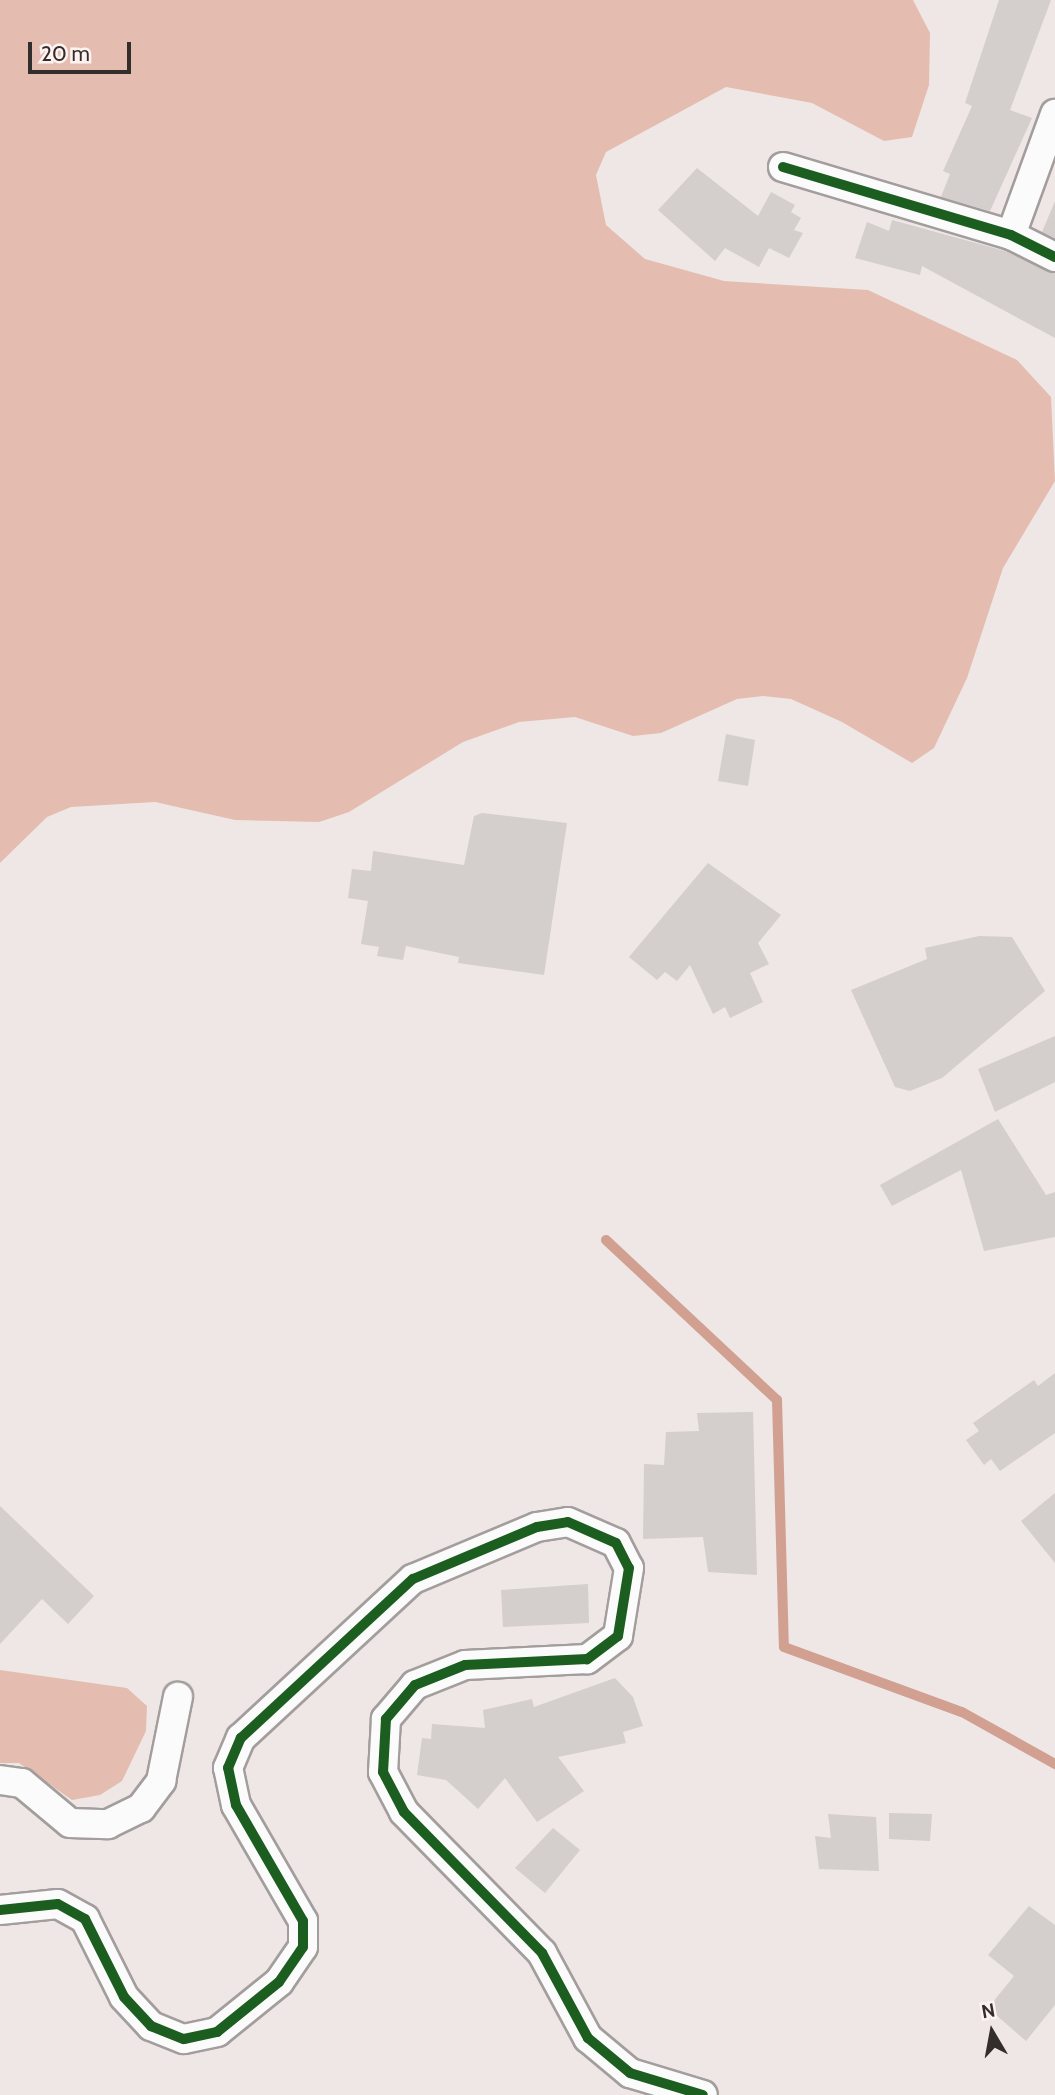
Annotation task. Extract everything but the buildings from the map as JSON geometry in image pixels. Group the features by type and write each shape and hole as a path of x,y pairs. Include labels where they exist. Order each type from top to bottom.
{"street":[{"path":"1011,235 1055,114"},
{"path":"783,167 1011,235 1055,257"},
{"path":"0,1910 58,1904 85,1919 124,1997 151,2026 184,2039 217,2032 279,1982 303,1947 303,1921 236,1805 228,1768 241,1738 414,1579 537,1527 568,1522 616,1543 629,1568 618,1636 587,1658 465,1665 415,1685 386,1719 383,1772 404,1812 542,1953 588,2038 630,2073 702,2095"},
{"path":"0,1780 22,1783 70,1823 108,1824 141,1808 162,1781 178,1697"}],"shaded area":[{"path":"0,0 913,0 930,33 929,85 912,137 884,141 812,103 726,87 606,152 596,175 606,225 645,259 724,281 868,290 1017,360 1051,397 1055,481 1003,568 967,678 934,748 912,763 842,722 791,699 763,696 737,699 661,733 633,736 575,717 519,722 463,742 349,812 319,822 235,820 155,802 71,807 47,817 0,863"},
{"path":"0,1670 127,1688 147,1706 146,1731 122,1781 100,1795 72,1800 19,1763 0,1763"}],"waterway":[{"path":"606,1240 777,1400 784,1647 962,1712 1055,1764"}],"cycle path":[{"path":"783,167 1011,235 1055,257"},
{"path":"0,1910 58,1904 85,1919 124,1997 151,2026 184,2039 217,2032 279,1982 303,1947 303,1921 236,1805 228,1768 241,1738 413,1579 537,1527 568,1522 616,1543 629,1568 618,1636 587,1659 465,1665 415,1685 386,1719 383,1772 404,1812 542,1953 588,2038 630,2073 703,2095"}]}
